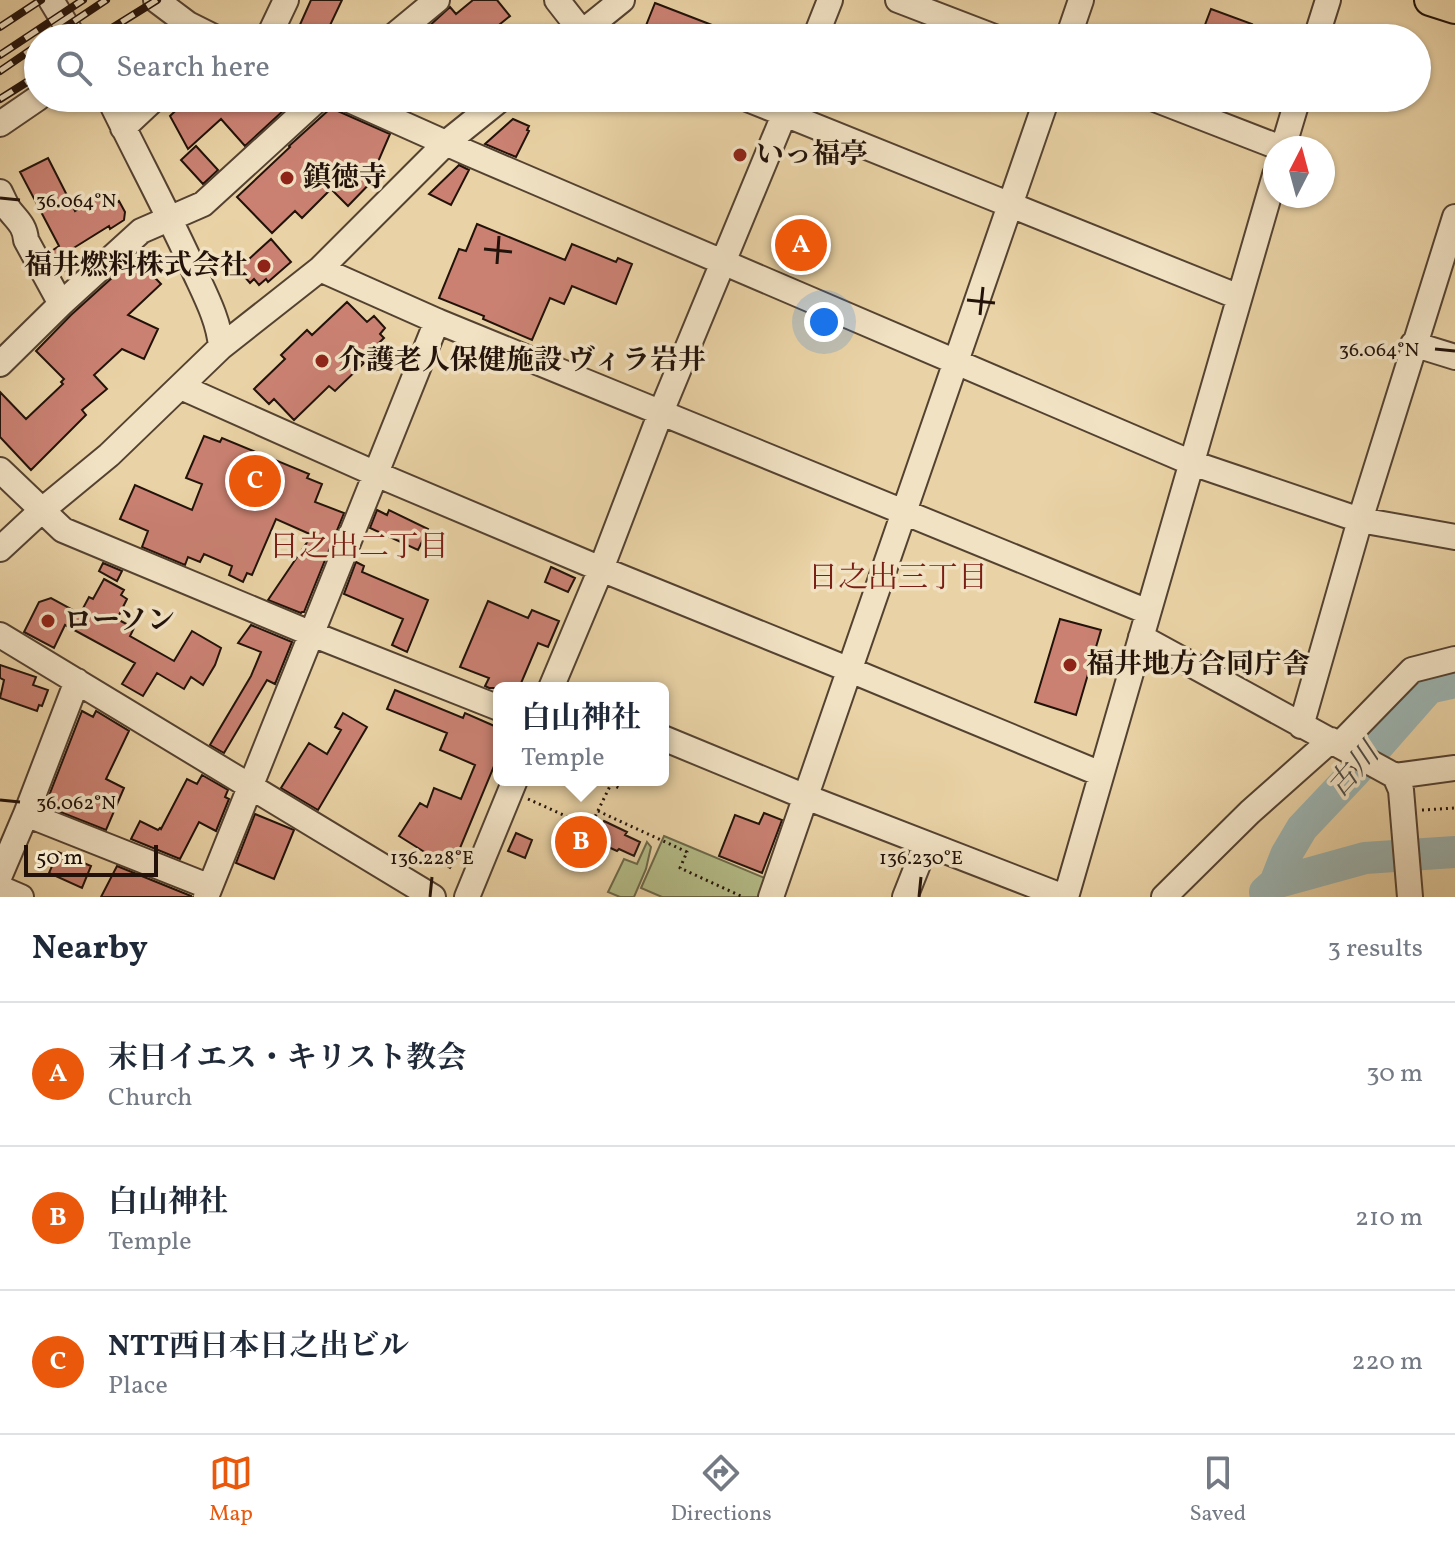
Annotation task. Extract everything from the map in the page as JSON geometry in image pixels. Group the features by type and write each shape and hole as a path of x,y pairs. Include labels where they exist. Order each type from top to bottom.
{"main road":[{"path":"1430,0 1455,8"}],"street":[{"path":"51,0 66,24"},
{"path":"156,0 188,24"},
{"path":"275,24 286,0"},
{"path":"408,24 437,0"},
{"path":"557,0 575,24"},
{"path":"597,24 622,0"},
{"path":"821,24 830,0"},
{"path":"898,0 961,24"},
{"path":"1073,24 1081,0"},
{"path":"1320,24 1328,0"},
{"path":"0,124 24,108"},
{"path":"116,112 209,303 221,347"},
{"path":"123,128 140,112"},
{"path":"0,364 141,231 203,204 304,112"},
{"path":"376,112 1192,463 1360,520 1455,537"},
{"path":"0,549 109,455 221,347 320,269 446,143 485,112"},
{"path":"554,682 786,112"},
{"path":"801,112 1010,205 1239,297"},
{"path":"771,897 1042,112"},
{"path":"1188,112 1263,141"},
{"path":"1286,136 1294,112"},
{"path":"0,192 11,213 17,216 26,240 61,304"},
{"path":"669,740 1065,897 1265,208"},
{"path":"1301,726 1413,344 1455,217"},
{"path":"320,269 437,321 1148,612"},
{"path":"26,814 208,892 437,321"},
{"path":"1413,344 1455,357"},
{"path":"181,387 601,569 1101,774"},
{"path":"0,470 63,530 493,706"},
{"path":"0,635 433,897"},
{"path":"1141,637 1388,772 1401,790 1410,891"},
{"path":"1164,897 1250,812 1340,745 1412,670 1455,659"},
{"path":"0,875 77,681"},
{"path":"1388,772 1455,768"},
{"path":"467,897 512,786"},
{"path":"905,897 926,844"},
{"path":"0,888 21,897"}],"path":[{"path":"514,786 599,831"},
{"path":"590,827 610,786"},
{"path":"615,786 621,789"},
{"path":"1403,812 1455,808"},
{"path":"598,811 687,852 680,868 743,897"}],"green space":[{"path":"664,836 767,879 760,897 662,897 641,888"},
{"path":"647,842 651,847 646,869 634,897 620,897 608,892 624,859 637,864"}],"building":[{"path":"311,0 342,0 331,24 300,24"},
{"path":"473,0 497,0 510,16 500,24 431,24 450,7 456,14"},
{"path":"655,3 709,24 647,24"},
{"path":"1211,9 1252,24 1205,24"},
{"path":"174,112 282,112 245,146 221,119 188,149 170,116"},
{"path":"327,112 340,112 390,134 374,171 378,175 348,206 331,189 302,218 295,211 272,233 237,197"},
{"path":"513,119 529,126 516,157 485,144"},
{"path":"196,146 218,170 203,184 181,160"},
{"path":"48,158 75,211 102,195 110,207 119,201 125,212 124,220 72,249 79,262 61,273 50,252 59,246 20,172"},
{"path":"459,165 469,170 451,205 429,194"},
{"path":"477,224 565,260 572,244 616,262 618,258 632,264 616,304 572,286 564,304 550,298 532,340 439,298 459,249 466,251"},
{"name":"福井燃料株式会社","path":"271,239 291,262 268,282 266,279 259,285 254,279 250,283 238,269"},
{"path":"135,257 161,284 128,315 158,329 144,359 122,349 94,375 107,389 82,410 86,415 31,470 0,437 0,392 26,419 63,384 64,379 36,351"},
{"name":"介護老人保健施設 ヴィラ岩井","path":"347,302 367,322 374,316 385,328 380,334 384,338 335,391 329,386 294,420 274,399 269,404 254,389 285,359 281,355 307,330 312,335"},
{"path":"204,436 220,442 222,438 309,474 307,478 322,484 315,502 344,513 304,612 268,600 312,535 276,519 252,575 247,573 243,582 229,575 232,566 204,554 200,562 188,557 185,565 142,547 148,531 120,519 135,485 192,510 202,484 186,478"},
{"path":"377,510 387,515 389,510 428,529 418,550 370,528"},
{"path":"356,562 364,566 362,572 428,600 407,652 392,645 403,619 344,594"},
{"path":"103,563 122,571 117,581 99,571"},
{"path":"551,567 575,578 568,592 545,582"},
{"path":"104,579 124,590 121,595 127,599 117,619 134,628 130,636 174,661 192,631 221,648 203,685 191,677 184,689 157,673 143,696 122,684 135,663 65,625 54,648 24,632 39,602 51,598 80,614"},
{"path":"488,601 528,618 532,610 559,621 548,647 538,643 522,682 493,682 493,688 489,688 485,686 489,678 460,667"},
{"path":"1060,619 1101,630 1076,715 1035,702"},
{"path":"251,625 292,642 275,684 267,680 224,753 210,745 251,676 261,652 238,643"},
{"path":"0,665 36,677 33,685 48,690 37,711 0,698 4,680 0,678"},
{"path":"395,690 463,718 465,713 493,725 493,768 460,848 462,850 450,868 399,836 420,803 427,807 434,788 461,799 475,765 440,750 447,733 387,709"},
{"path":"82,711 93,717 96,711 129,731 106,779 124,788 106,830 45,806"},
{"path":"343,713 367,727 318,810 281,788 309,743 327,754 341,730 335,727"},
{"path":"202,775 228,790 225,797 229,799 216,831 199,822 180,859 131,839 140,821 161,829 187,779 197,784"},
{"path":"764,813 782,820 762,873 719,856 735,815 759,824"},
{"path":"255,814 294,830 274,879 236,863"},
{"path":"604,821 640,842 634,856 595,841"},
{"path":"516,833 532,840 525,858 508,851"},
{"path":"58,852 91,866 82,888 49,873"},
{"path":"117,866 191,896 191,897 101,897"}],"waterway":[{"name":"古川","path":"1275,883 1286,855 1302,828 1429,688 1455,682"},
{"path":"1265,892 1275,883 1365,858 1455,852"}],"railway":[{"path":"0,27 41,0"},
{"path":"47,24 83,0"},
{"path":"70,24 106,0"},
{"path":"118,24 157,0"},
{"path":"0,55 24,39"},
{"path":"0,71 24,55"},
{"path":"0,99 24,84"}],"place":[{"name":"いっ福亭","path":"740,155"},
{"name":"鎮徳寺","path":"287,178"},
{"name":"末日イエス・キリスト教会","path":"801,245"},
{"name":"福井燃料株式会社","path":"264,266"},
{"name":"介護老人保健施設 ヴィラ岩井","path":"322,361"},
{"name":"NTT西日本日之出ビル","path":"255,481"},
{"name":"ローソン","path":"48,621"},
{"name":"福井地方合同庁舎","path":"1070,665"},
{"name":"白山神社","path":"581,842"}],"district":[{"name":"日之出二丁目","path":"359,548"},
{"name":"日之出三丁目","path":"898,579"}]}
